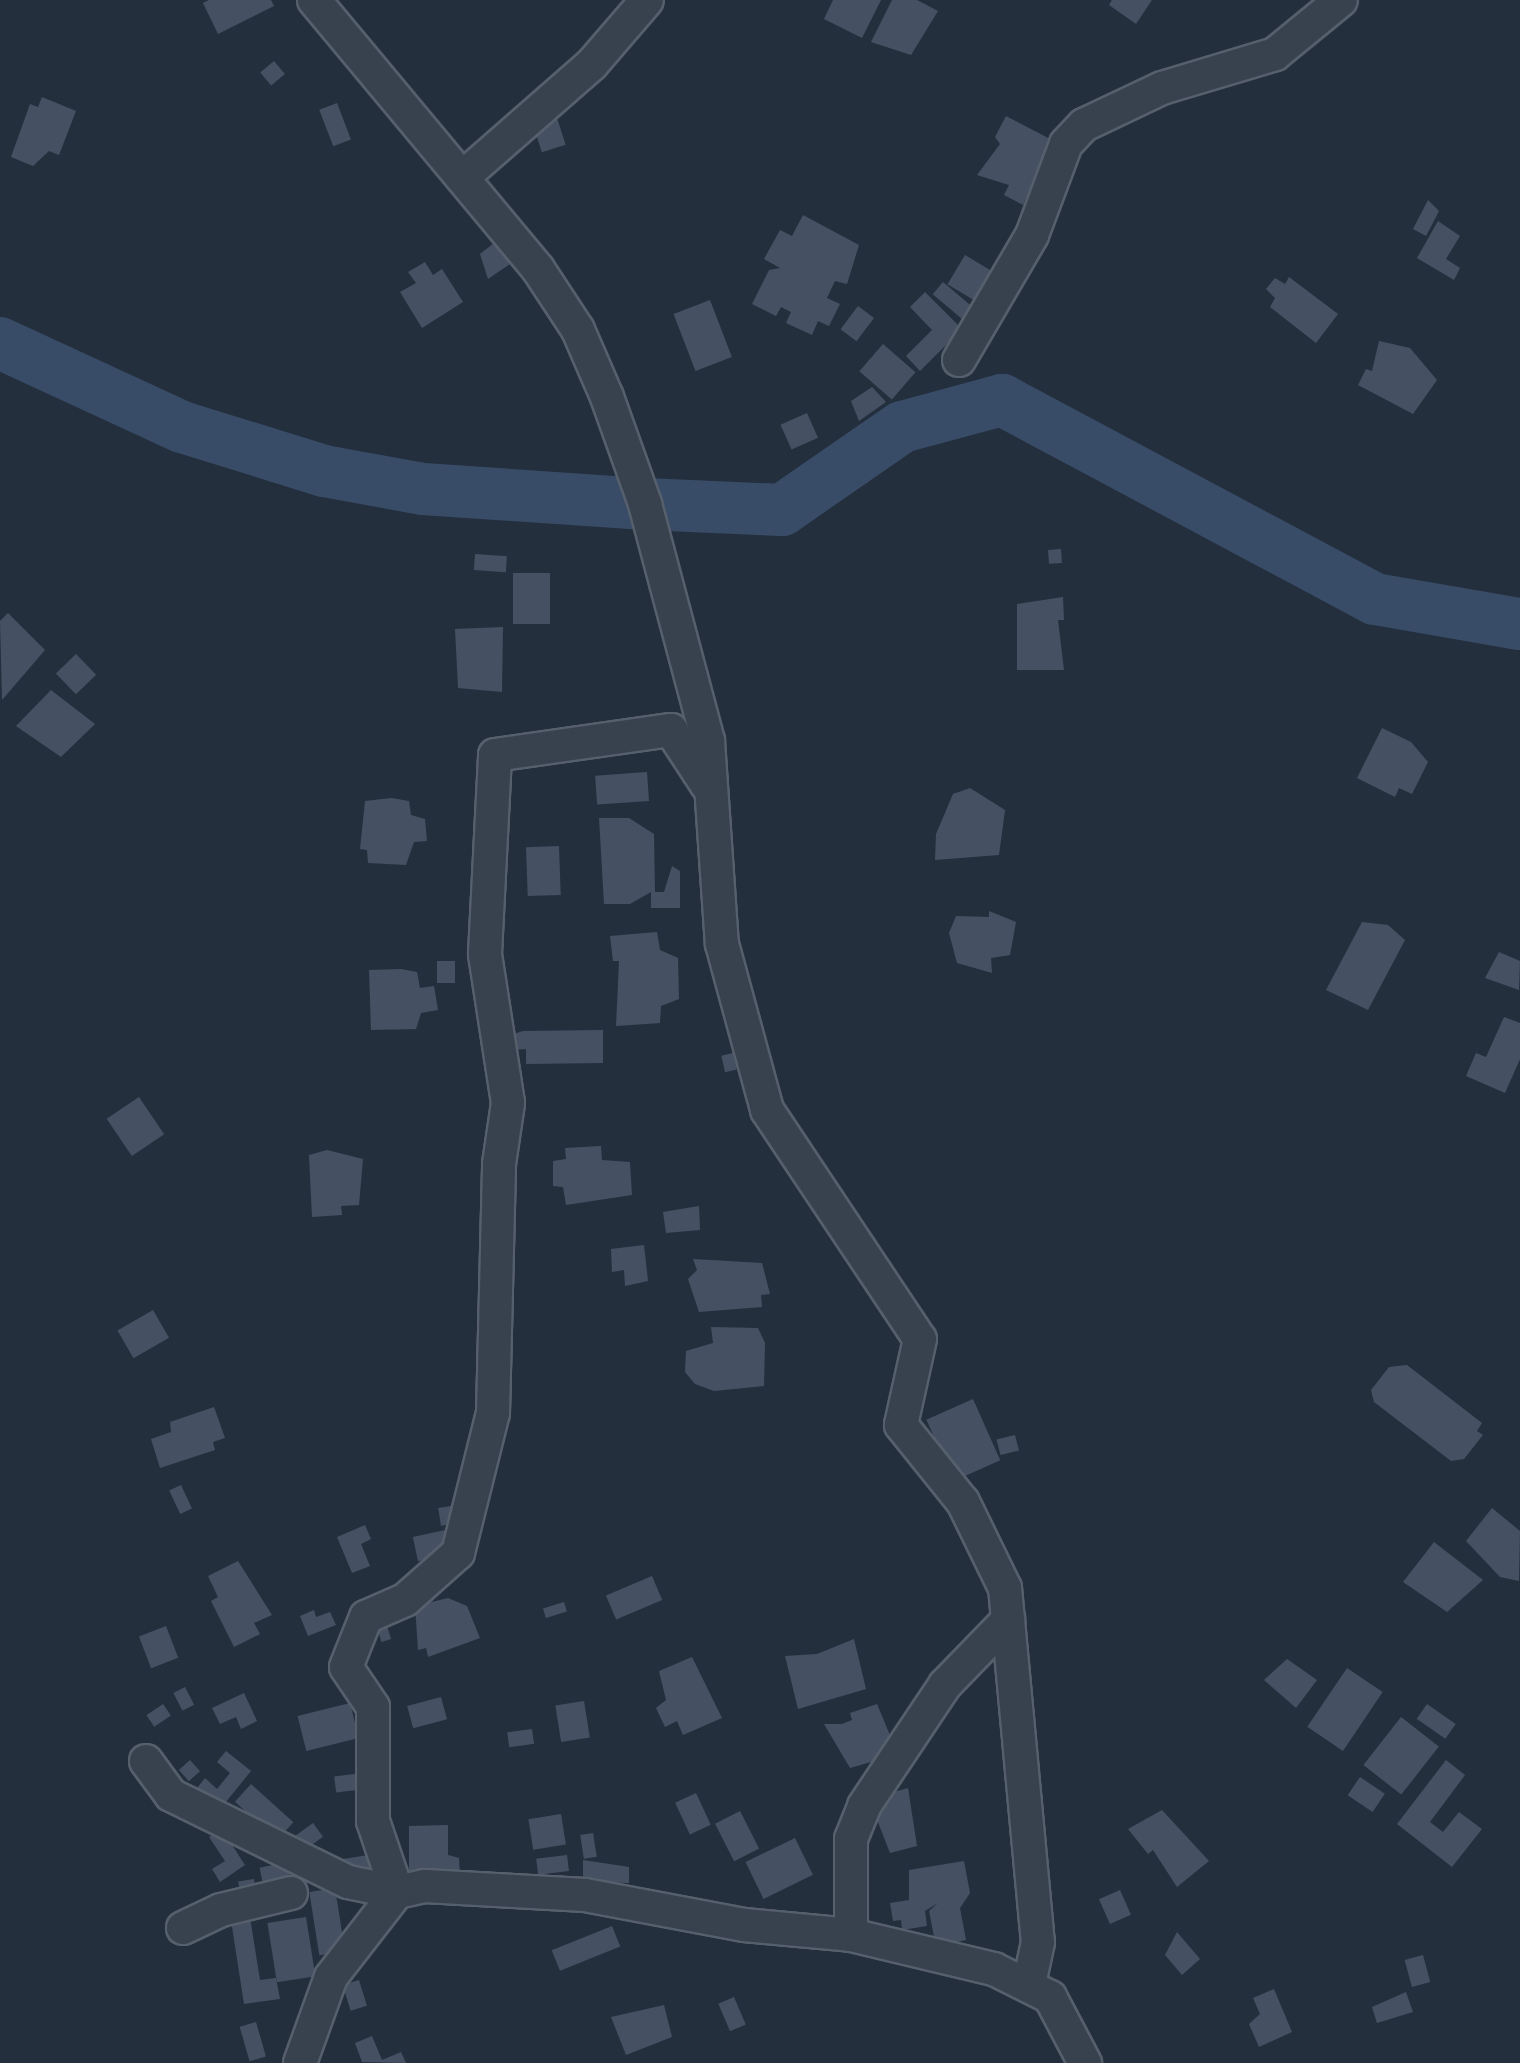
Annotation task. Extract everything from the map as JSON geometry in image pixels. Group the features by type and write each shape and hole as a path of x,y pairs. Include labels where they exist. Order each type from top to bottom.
{"street":[{"path":"314,0 463,177 554,293 607,397 645,504 708,741 715,802 722,944 767,1110 920,1339 901,1425 963,1502 1005,1588 1038,1942 1030,1981"},
{"path":"463,177 592,64 647,0"},
{"path":"959,360 1032,235 1066,144 1084,125 1162,88 1275,54 1341,0"},
{"path":"397,1892 373,1821 373,1707 346,1667 366,1617 405,1600 458,1553 493,1413 499,1164 508,1103 485,954 495,755 671,730 715,802"},
{"path":"851,1935 851,1839 864,1806 945,1685 1008,1620"},
{"path":"146,1761 171,1795 323,1874 397,1892 425,1886 548,1890 744,1925 851,1935 1030,1981 1064,2016 1085,2063"},
{"path":"300,2063 331,1977 397,1892"},
{"path":"183,1928 221,1910 291,1893"}],"building":[{"path":"209,0 271,0 274,6 218,34 203,3"},
{"path":"833,0 881,0 862,38 824,19"},
{"path":"892,0 917,0 938,11 911,55 871,42"},
{"path":"1112,0 1152,0 1136,24 1109,5"},
{"path":"274,61 285,74 271,86 260,73"},
{"path":"42,97 76,111 59,155 49,151 33,166 11,157 30,104 38,107"},
{"path":"337,103 351,139 333,146 319,110"},
{"path":"1006,116 1052,140 1023,205 1004,195 1009,185 977,175 1000,144 995,137"},
{"path":"557,118 566,145 542,152 533,126"},
{"path":"1428,200 1439,211 1426,236 1413,229"},
{"path":"803,215 859,245 847,284 835,281 827,298 840,304 829,326 818,321 812,335 786,323 791,312 781,307 776,316 752,304 769,270 780,268 764,259 780,230 792,236"},
{"path":"1438,221 1460,236 1446,259 1460,268 1454,280 1417,258"},
{"path":"494,243 510,264 488,279 480,254"},
{"path":"965,255 997,274 979,303 947,284"},
{"path":"425,262 433,275 442,269 463,302 422,328 400,292 416,283 408,272"},
{"path":"1289,277 1338,314 1316,343 1270,307 1275,298 1266,289 1275,278 1285,284"},
{"path":"943,282 977,311 967,323 933,294"},
{"path":"925,292 962,329 920,371 906,356 932,330 910,307"},
{"path":"710,300 732,357 695,371 674,314"},
{"path":"858,306 874,318 857,341 841,329"},
{"path":"1379,341 1410,348 1437,380 1413,414 1358,385 1366,369 1372,371"},
{"path":"883,344 915,372 892,399 859,371"},
{"path":"872,387 886,402 859,421 851,401"},
{"path":"807,413 818,438 791,449 781,425"},
{"path":"1061,549 1062,563 1049,564 1048,550"},
{"path":"475,554 507,556 506,572 474,570"},
{"path":"513,573 550,573 550,624 513,624"},
{"path":"1063,597 1064,620 1058,620 1064,670 1017,670 1017,604"},
{"path":"8,613 45,650 2,700 0,621"},
{"path":"503,627 502,692 458,688 455,629"},
{"path":"76,654 96,675 76,694 56,673"},
{"path":"51,690 95,724 61,757 16,726"},
{"path":"1382,728 1411,742 1428,762 1412,794 1399,788 1395,797 1357,778"},
{"path":"647,772 649,801 597,805 595,776"},
{"path":"970,788 1005,810 999,855 935,860 936,834 953,794"},
{"path":"391,798 409,801 411,815 425,819 427,841 414,842 406,865 368,863 367,850 360,849 365,801"},
{"path":"599,818 629,818 654,834 655,892 664,892 672,866 680,871 680,908 651,908 651,892 630,904 604,904"},
{"path":"559,846 561,895 528,896 526,847"},
{"path":"989,911 1016,922 1010,955 991,958 992,973 957,963 949,933 956,916 989,917"},
{"path":"1362,922 1388,925 1405,940 1368,1010 1326,990"},
{"path":"657,932 660,950 678,958 679,999 661,1006 660,1023 616,1026 619,961 613,961 610,936"},
{"path":"1499,952 1520,961 1519,990 1485,978"},
{"path":"437,961 455,961 455,983 437,983"},
{"path":"369,970 417,972 420,988 434,986 438,1010 421,1013 416,1029 371,1030"},
{"path":"1504,1017 1520,1023 1520,1059 1505,1093 1466,1076 1476,1053 1486,1057"},
{"path":"603,1030 603,1063 526,1064 526,1049 514,1050 514,1034 523,1031"},
{"path":"733,1053 737,1070 725,1072 721,1056"},
{"path":"139,1097 164,1134 132,1156 107,1119"},
{"path":"601,1146 602,1160 630,1162 632,1195 566,1205 563,1187 553,1186 553,1161 566,1159 565,1148"},
{"path":"327,1150 363,1159 359,1205 341,1206 342,1215 312,1217 309,1155"},
{"path":"699,1206 700,1230 666,1233 663,1212"},
{"path":"644,1245 648,1281 625,1286 624,1270 612,1272 611,1249"},
{"path":"693,1259 762,1263 770,1294 761,1295 762,1307 699,1312 688,1279 697,1270"},
{"path":"153,1310 169,1338 133,1358 117,1330"},
{"path":"711,1327 758,1328 765,1343 764,1386 714,1391 695,1384 685,1372 686,1351 713,1343"},
{"path":"1407,1365 1482,1423 1477,1431 1483,1435 1464,1459 1451,1461 1374,1402 1371,1390 1389,1367"},
{"path":"973,1399 1000,1460 954,1481 926,1420"},
{"path":"214,1407 225,1438 213,1442 215,1450 160,1468 151,1439 171,1432 170,1422"},
{"path":"1015,1435 1019,1451 1000,1455 997,1440"},
{"path":"181,1485 192,1509 180,1514 169,1490"},
{"path":"451,1506 454,1524 441,1526 438,1508"},
{"path":"1492,1508 1520,1531 1519,1581 1500,1577 1466,1541"},
{"path":"365,1525 371,1539 361,1544 370,1566 352,1573 337,1537"},
{"path":"450,1529 455,1553 418,1561 413,1537"},
{"path":"1434,1542 1483,1580 1447,1612 1403,1582"},
{"path":"238,1561 272,1615 254,1623 260,1634 234,1647 211,1601 218,1597 208,1576"},
{"path":"652,1576 662,1600 616,1619 606,1596"},
{"path":"448,1598 467,1606 480,1638 428,1657 426,1648 418,1650 415,1606"},
{"path":"564,1602 567,1612 546,1618 543,1608"},
{"path":"314,1610 316,1617 330,1612 336,1625 308,1636 300,1616"},
{"path":"384,1616 391,1639 381,1642 374,1619"},
{"path":"166,1626 178,1658 151,1668 139,1636"},
{"path":"854,1639 866,1689 798,1709 785,1656 817,1654"},
{"path":"692,1657 722,1718 683,1735 677,1721 665,1727 656,1708 666,1700 659,1671"},
{"path":"1287,1659 1317,1680 1296,1708 1264,1680"},
{"path":"1347,1668 1383,1692 1343,1751 1307,1727"},
{"path":"185,1687 194,1705 182,1711 173,1693"},
{"path":"244,1693 257,1721 241,1729 236,1717 220,1724 212,1708"},
{"path":"441,1697 447,1719 413,1728 407,1706"},
{"path":"584,1701 590,1738 561,1742 555,1706"},
{"path":"350,1703 359,1738 306,1751 298,1716"},
{"path":"163,1704 171,1716 154,1727 146,1715"},
{"path":"877,1704 892,1740 883,1744 885,1758 850,1768 824,1724 842,1724 852,1720 850,1713"},
{"path":"1427,1704 1456,1724 1445,1739 1417,1719"},
{"path":"1401,1717 1439,1747 1401,1795 1363,1765"},
{"path":"532,1729 534,1744 509,1747 507,1732"},
{"path":"226,1751 251,1771 217,1813 193,1793 205,1778 217,1789 230,1773 217,1762"},
{"path":"190,1760 200,1771 189,1781 179,1770"},
{"path":"1446,1760 1465,1775 1430,1822 1443,1832 1459,1812 1482,1829 1452,1867 1397,1824"},
{"path":"363,1773 365,1789 336,1792 334,1777"},
{"path":"1360,1777 1385,1794 1373,1812 1348,1795"},
{"path":"251,1784 293,1822 277,1840 235,1802"},
{"path":"908,1788 917,1846 890,1853 869,1799"},
{"path":"696,1793 711,1825 690,1834 675,1803"},
{"path":"1162,1810 1209,1861 1177,1887 1153,1850 1148,1854 1128,1829"},
{"path":"740,1811 759,1848 734,1861 715,1824"},
{"path":"561,1814 566,1845 533,1850 528,1819"},
{"path":"313,1823 323,1837 300,1854 290,1840"},
{"path":"448,1825 448,1855 459,1858 460,1876 409,1877 409,1826"},
{"path":"221,1828 245,1865 220,1882 212,1869 225,1861 209,1837"},
{"path":"593,1833 597,1857 584,1859 580,1835"},
{"path":"795,1838 813,1875 764,1899 746,1862"},
{"path":"375,1854 378,1873 344,1878 341,1859"},
{"path":"567,1855 569,1871 538,1875 536,1859"},
{"path":"583,1860 629,1867 629,1883 583,1882"},
{"path":"964,1861 970,1893 960,1908 966,1940 936,1947 929,1911 938,1903 925,1911 927,1926 902,1930 901,1920 893,1921 890,1903 909,1900 909,1870"},
{"path":"287,1862 292,1886 265,1892 260,1868"},
{"path":"254,1879 256,1891 240,1893 238,1882"},
{"path":"335,1888 345,1951 319,1955 309,1892"},
{"path":"1120,1890 1131,1915 1110,1924 1099,1899"},
{"path":"249,1911 260,1980 276,1978 280,1999 244,2004 230,1914"},
{"path":"306,1917 315,1976 277,1982 267,1923"},
{"path":"612,1926 620,1946 560,1971 552,1950"},
{"path":"1177,1932 1200,1959 1182,1975 1165,1955"},
{"path":"1423,1955 1430,1982 1412,1987 1405,1960"},
{"path":"359,1980 367,2006 351,2011 343,1985"},
{"path":"1274,1989 1292,2032 1259,2047 1249,2024 1260,2014 1253,1998"},
{"path":"1406,1992 1413,2012 1377,2023 1372,2007"},
{"path":"734,1997 746,2025 730,2031 718,2004"},
{"path":"664,2005 672,2037 626,2055 611,2017"},
{"path":"256,2022 266,2057 250,2061 240,2027"},
{"path":"372,2036 382,2060 401,2052 406,2063 362,2062 355,2043"}],"waterway":[{"path":"0,343 182,427 324,471 423,489 645,504 782,510 902,427 1002,400 1375,599 1520,624"}]}
